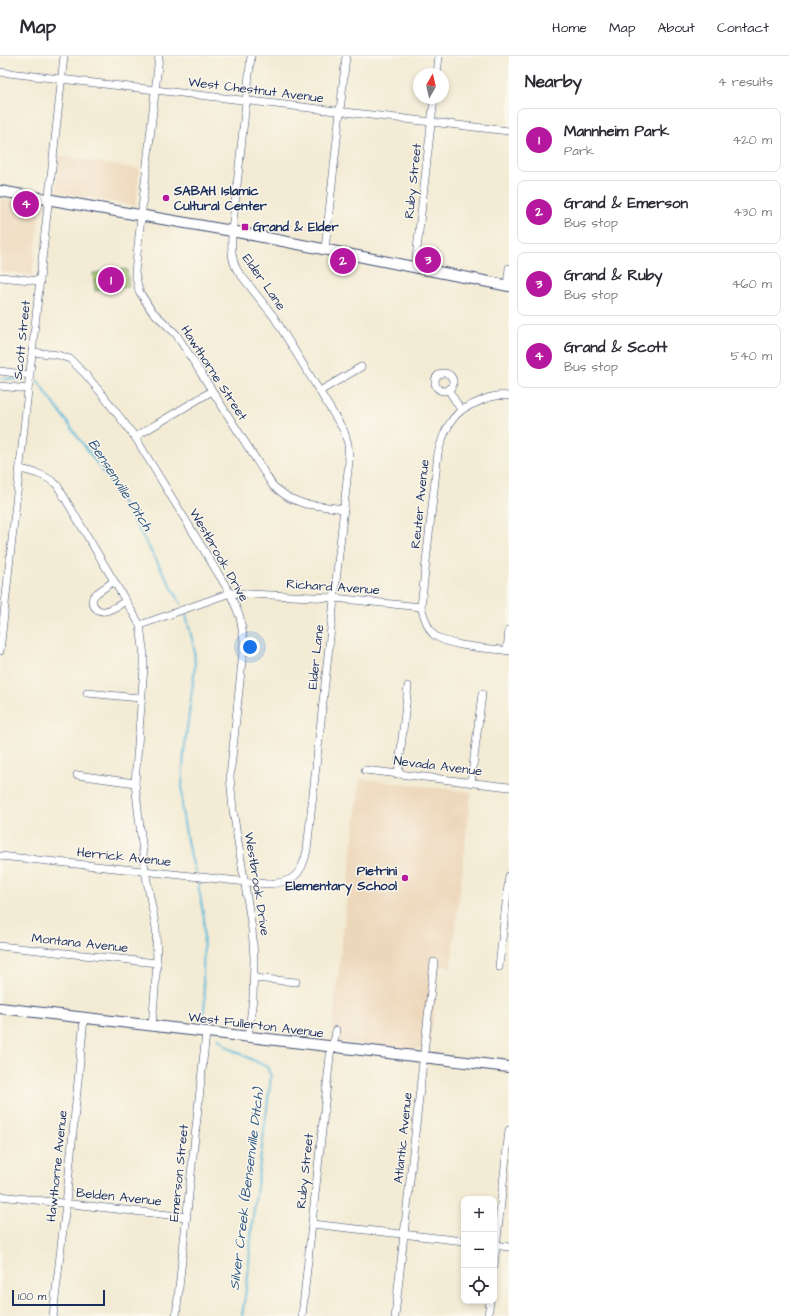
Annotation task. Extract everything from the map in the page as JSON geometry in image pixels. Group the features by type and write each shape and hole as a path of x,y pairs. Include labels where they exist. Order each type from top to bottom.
{"main road":[{"path":"0,191 232,231 508,286"},
{"name":"West Fullerton Avenue","path":"0,1008 509,1068"}],"street":[{"name":"Scott Street","path":"0,651 3,600 20,469 64,56"},
{"name":"Hawthorne Street","path":"159,56 135,272 139,291 150,310 176,334 273,486 289,498 305,504 344,509"},
{"name":"Elder Lane","path":"245,882 267,884 284,883 292,879 298,874 304,862 307,850 349,461 348,444 344,431 274,317 237,270 233,262 231,253 232,231 252,56"},
{"path":"325,249 346,56"},
{"path":"438,68 439,56"},
{"name":"West Chestnut Avenue","path":"0,72 509,131"},
{"name":"Ruby Street","path":"415,267 433,104"},
{"path":"508,286 509,268"},
{"path":"0,277 40,281"},
{"name":"Westbrook Drive","path":"32,352 65,357 73,362 102,394 135,437 230,593 240,617 244,642 230,777 233,810 252,929 254,978 248,1038"},
{"path":"320,391 361,367"},
{"path":"0,371 30,375"},
{"path":"0,386 28,389"},
{"path":"448,389 461,410 486,397 502,395 509,396"},
{"path":"135,437 212,391"},
{"name":"Reuter Avenue","path":"421,607 438,453 442,438 450,424 461,410"},
{"path":"20,469 44,475 57,485 140,625 144,656 135,783 145,871 156,928 157,963 152,1026"},
{"path":"114,581 95,594 92,602 94,606 101,611 107,612 126,601"},
{"name":"Richard Avenue","path":"140,625 230,593 334,598 421,607"},
{"path":"421,607 427,624 433,634 455,644 508,651 509,630"},
{"path":"398,774 408,686"},
{"path":"87,693 140,698"},
{"path":"472,782 482,694"},
{"name":"Nevada Avenue","path":"365,770 509,787"},
{"path":"77,776 135,783"},
{"name":"Herrick Avenue","path":"0,856 245,882"},
{"path":"499,967 509,876"},
{"name":"Montana Avenue","path":"0,946 157,963"},
{"name":"Atlantic Avenue","path":"395,1316 434,962"},
{"path":"254,978 296,982"},
{"name":"Hawthorne Avenue","path":"53,1316 66,1204 84,1019"},
{"name":"Ruby Street","path":"302,1316 331,1047 335,1038 336,1030"},
{"name":"Emerson Street","path":"176,1316 206,1033"},
{"path":"497,1232 509,1130"},
{"name":"Belden Avenue","path":"0,1196 187,1217"},
{"path":"312,1224 461,1242"},
{"path":"497,1245 509,1246"},
{"path":"488,1316 490,1304"}],"shaded area":[{"path":"59,156 139,169 136,206 56,192"},
{"path":"0,199 41,206 32,275 0,271"},
{"name":"Pietrini Elementary School","path":"360,779 471,792 451,967 439,965 429,1051 331,1041"}],"green space":[{"path":"127,269 129,287 95,291 93,273"}],"waterway":[{"name":"Bensenville Ditch","path":"0,378 21,380"},
{"name":"Bensenville Ditch","path":"37,380 108,479 181,604"},
{"name":"Bensenville Ditch","path":"186,615 194,647 195,667 184,752 182,810 188,846 195,871"},
{"name":"Silver Creek (Bensenville Ditch)","path":"198,883 204,919 203,980 205,999 203,1020 207,1028"},
{"name":"Silver Creek (Bensenville Ditch)","path":"218,1038 229,1048 267,1067 271,1077 242,1316"}],"place":[{"name":"SABAH Islamic Cultural Center","path":"166,198"},
{"name":"Grand & Scott","path":"26,204"},
{"name":"Grand & Elder","path":"245,227"},
{"name":"Grand & Ruby","path":"428,260"},
{"name":"Grand & Emerson","path":"343,261"},
{"name":"Mannheim Park","path":"111,280"},
{"name":"Pietrini Elementary School","path":"405,878"}]}
